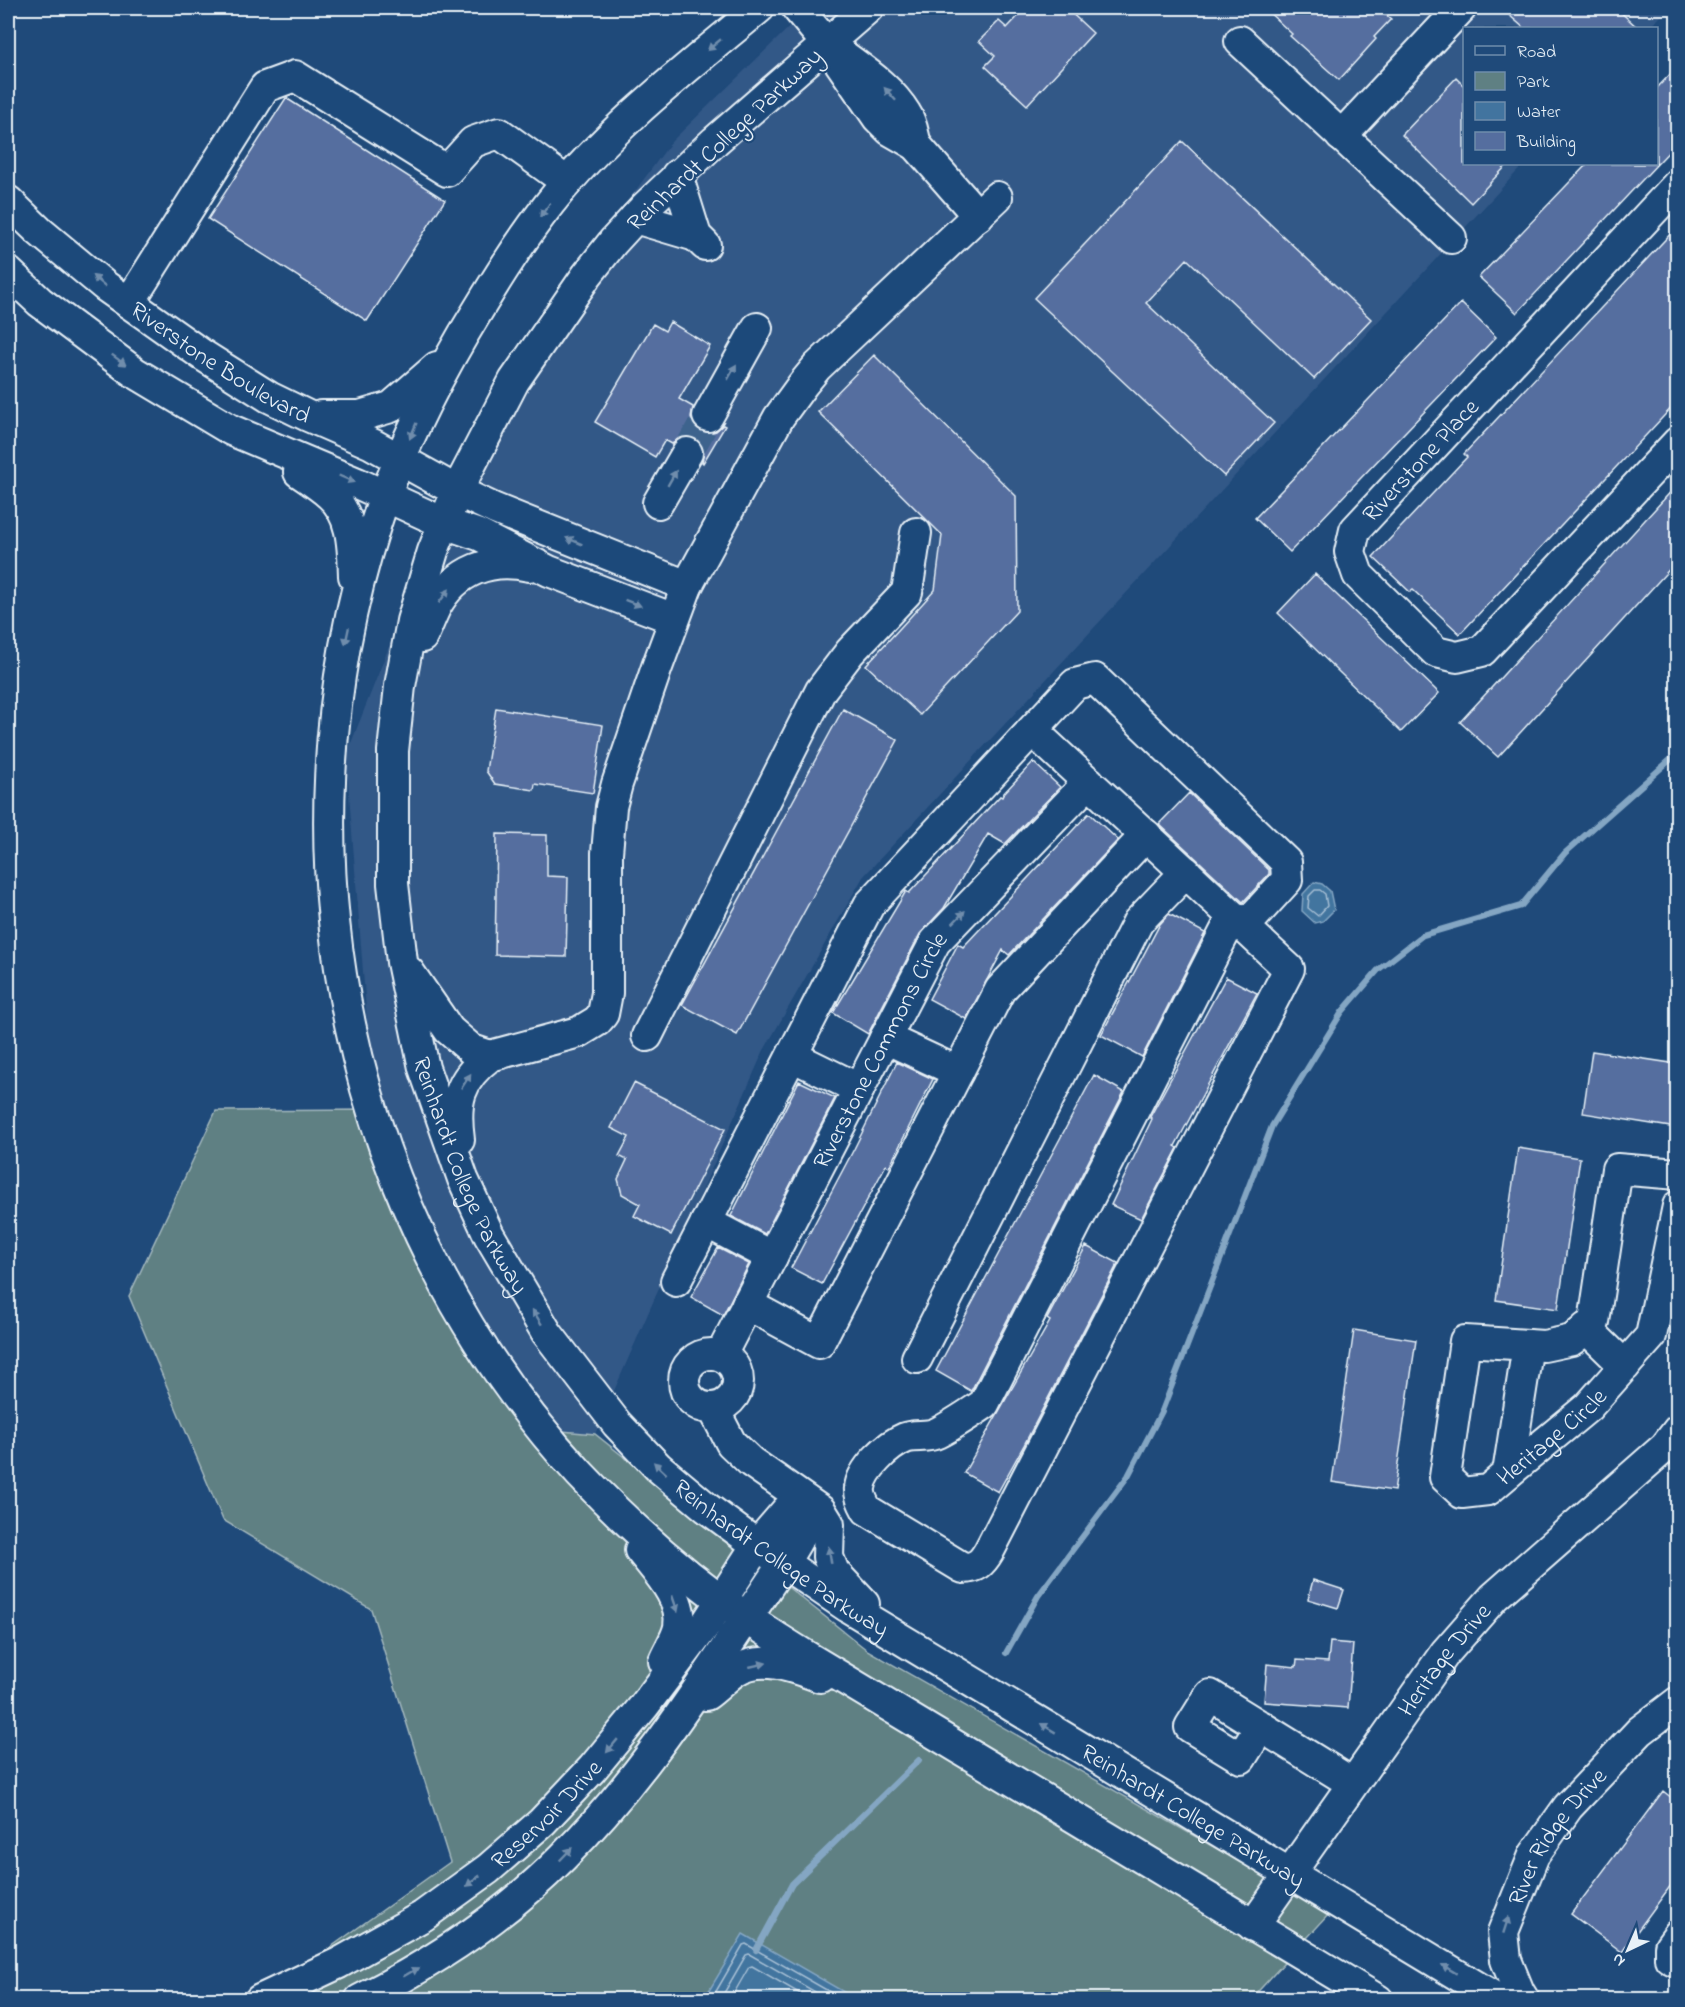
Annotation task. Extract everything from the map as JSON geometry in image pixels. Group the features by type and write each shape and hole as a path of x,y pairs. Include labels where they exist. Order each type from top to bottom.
{"street":[{"path":"644,1706 679,1627 677,1604 663,1579 531,1415 486,1354 429,1255 399,1187 362,1078 338,960 331,892 330,781 336,705 346,639 355,600 375,526 400,459 430,392 506,264 567,182 633,115 759,8"},
{"path":"463,1179 456,1124 457,1101 469,1076 490,1056 579,1032 597,1021 603,1014 608,993 607,853 612,807 617,784 687,586 779,417 803,384 817,367 988,207 916,145 906,114 887,90 827,44 797,8"},
{"name":"Reinhardt College Parkway","path":"868,8 677,174 635,218 587,275 514,381 457,491 433,551 412,621 400,686 393,751 393,884 402,962 424,1068 463,1179 489,1235 547,1333 617,1424 658,1467 707,1508 783,1564 890,1633 1499,2000"},
{"path":"1341,136 1458,21"},
{"path":"1240,41 1451,238"},
{"path":"129,303 265,87 295,76 447,171 473,142 499,133 567,182"},
{"path":"635,218 701,241 677,174"},
{"name":"Riverstone Place","path":"1676,190 1354,530 1350,552 1358,574 1436,652 1457,657 1482,651 1677,442"},
{"name":"Riverstone Boulevard","path":"8,201 76,262 129,303 228,372 269,397 372,444 457,491 495,509 687,586"},
{"name":"Riverstone Boulevard","path":"8,272 40,302 134,372 223,426 444,523 479,536 549,570"},
{"path":"708,416 757,328"},
{"path":"308,416 360,416 391,407 453,353"},
{"path":"258,442 331,495 347,520 353,544 355,600"},
{"path":"658,503 687,453"},
{"path":"647,1036 821,690 850,652 907,592 916,533"},
{"path":"595,588 608,554"},
{"path":"400,686 437,605 450,588 471,570 488,564 513,562 549,570 674,619"},
{"path":"676,1281 869,905 1075,684 1095,679 1286,862 1287,880 1239,922 984,1404 934,1434 907,1437 883,1453 871,1465 864,1478 860,1488 867,1510 963,1568 975,1568 983,1561 1289,969 1239,922 1186,872 1033,731"},
{"name":"Riverstone Commons Circle","path":"721,1355 935,942 1089,782"},
{"path":"747,1304 819,1343 1000,990 1146,836"},
{"path":"917,1359 1138,922 1186,872"},
{"path":"402,962 448,1030 472,1050 490,1056"},
{"path":"885,1038 958,1072"},
{"path":"792,1056 859,1089"},
{"path":"1625,1366 1586,1328 1594,1322 1617,1169 1677,1174"},
{"name":"Heritage Circle","path":"1586,1328 1572,1340 1544,1346 1465,1341 1445,1477 1462,1493 1488,1490 1588,1407 1651,1336 1677,1206"},
{"path":"706,1222 772,1257"},
{"path":"1508,1473 1528,1345"},
{"path":"709,1353 721,1355 731,1362 738,1373 738,1385 734,1396 725,1404 713,1408 701,1406 691,1399 685,1388 684,1376 689,1365 698,1357 709,1353"},
{"path":"713,1408 731,1443 751,1462 821,1511 829,1524 828,1557 834,1572 890,1633"},
{"name":"Heritage Drive","path":"1253,1926 1352,1782 1445,1653 1494,1597 1665,1447 1677,1430"},
{"path":"579,1472 658,1551 746,1618 1378,2000"},
{"path":"757,1545 787,1510 806,1501"},
{"path":"783,1564 806,1525 806,1501"},
{"name":"Reservoir Drive","path":"260,2000 339,1963 423,1916 459,1892 542,1822 592,1769 644,1706 706,1624 757,1545"},
{"name":"Reservoir Drive","path":"360,2000 452,1947 481,1927 562,1859 638,1773 677,1721 783,1564"},
{"path":"677,1721 736,1670 765,1662 795,1667 875,1697"},
{"name":"River Ridge Drive","path":"1524,2000 1506,1960 1503,1932 1534,1855 1568,1806 1640,1731 1675,1709"},
{"path":"1261,1726 1352,1782"},
{"path":"1677,1935 1670,1946 1670,1958 1677,1962"}],"shaded area":[{"path":"809,8 1669,8 1650,27 1463,27 1463,165 1523,165 863,877 763,1052 595,1434 540,1429 449,1297 374,1110 346,756 491,387 672,141"}],"green space":[{"path":"374,1110 449,1297 539,1429 595,1434 867,1650 1330,1913 1251,1999 258,1999 450,1862 371,1609 223,1520 129,1296 216,1111"}],"water":[{"path":"1314,882 1322,884 1330,891 1334,910 1323,921 1315,923 1302,911 1303,894"},
{"path":"743,1934 856,1999 704,1999"}],"building":[{"path":"1026,8 1066,8 1093,33 1027,105 985,66 995,56 979,41 999,21 1007,28"},
{"path":"1264,8 1378,8 1391,19 1339,80 1290,36 1292,34"},
{"path":"1501,8 1616,8 1637,27 1523,27"},
{"path":"1677,67 1677,143 1658,163 1658,87"},
{"path":"1456,78 1463,85 1463,165 1507,165 1471,203 1402,135"},
{"path":"286,98 445,200 367,321 208,219"},
{"path":"1182,141 1371,319 1314,379 1187,259 1146,303 1274,423 1224,476 1034,298"},
{"path":"1586,165 1656,165 1517,313 1479,277"},
{"path":"1677,227 1677,402 1460,634 1373,557 1467,457 1464,454"},
{"path":"1461,303 1496,337 1290,552 1255,518"},
{"path":"670,322 710,346 679,399 693,407 691,417 699,431 709,433 725,426 703,463 702,445 695,438 688,436 679,438 672,444 665,440 655,457 595,422 653,324 665,331"},
{"path":"874,355 1016,496 1017,611 920,715 866,665 935,590 942,535 818,412"},
{"path":"1677,485 1677,561 1498,757 1460,722"},
{"path":"1315,574 1439,693 1401,732 1278,613"},
{"path":"496,708 603,725 593,793 535,784 534,790 495,784 486,771"},
{"path":"843,709 898,740 737,1035 682,1005"},
{"path":"1033,762 1060,787 1005,844 988,834 944,908 920,934 868,1034 833,1013 906,891 909,893"},
{"path":"1189,793 1269,870 1269,874 1243,902 1159,824"},
{"path":"1089,813 1118,840 1009,955 1003,950 966,1019 929,999 958,944 963,947"},
{"path":"497,834 547,835 547,876 568,877 566,957 495,955"},
{"path":"1169,914 1205,933 1142,1057 1101,1035 1160,924"},
{"path":"1226,977 1257,993 1175,1146 1178,1148 1141,1219 1111,1205 1152,1119 1150,1117"},
{"path":"1592,1051 1677,1064 1677,1128 1583,1113"},
{"path":"897,1062 933,1079 889,1167 886,1165 822,1284 791,1268"},
{"path":"1094,1075 1124,1092 971,1391 936,1371"},
{"path":"799,1081 835,1098 765,1234 731,1216"},
{"path":"634,1083 725,1129 671,1235 634,1216 640,1204 622,1194 618,1179 627,1160 619,1156 629,1137 611,1128"},
{"path":"1518,1148 1580,1158 1558,1309 1496,1300"},
{"path":"1086,1246 1118,1263 998,1492 964,1473 1050,1321 1047,1319"},
{"path":"718,1248 749,1264 723,1315 691,1297"},
{"path":"1354,1330 1416,1340 1394,1491 1332,1482"},
{"path":"1313,1580 1344,1590 1338,1608 1308,1599"},
{"path":"1330,1642 1353,1644 1348,1708 1264,1702 1267,1664 1296,1667 1297,1660 1328,1662"},
{"path":"1663,1791 1677,1802 1677,1877 1622,1952 1571,1914"}],"waterway":[{"path":"1006,1653 1038,1596 1128,1476 1162,1411 1272,1126 1342,1012 1378,970 1423,935 1521,906 1565,853 1678,753"},
{"path":"756,1950 792,1884 919,1760"}],"tunnel":[{"path":"687,453 708,416"}]}
